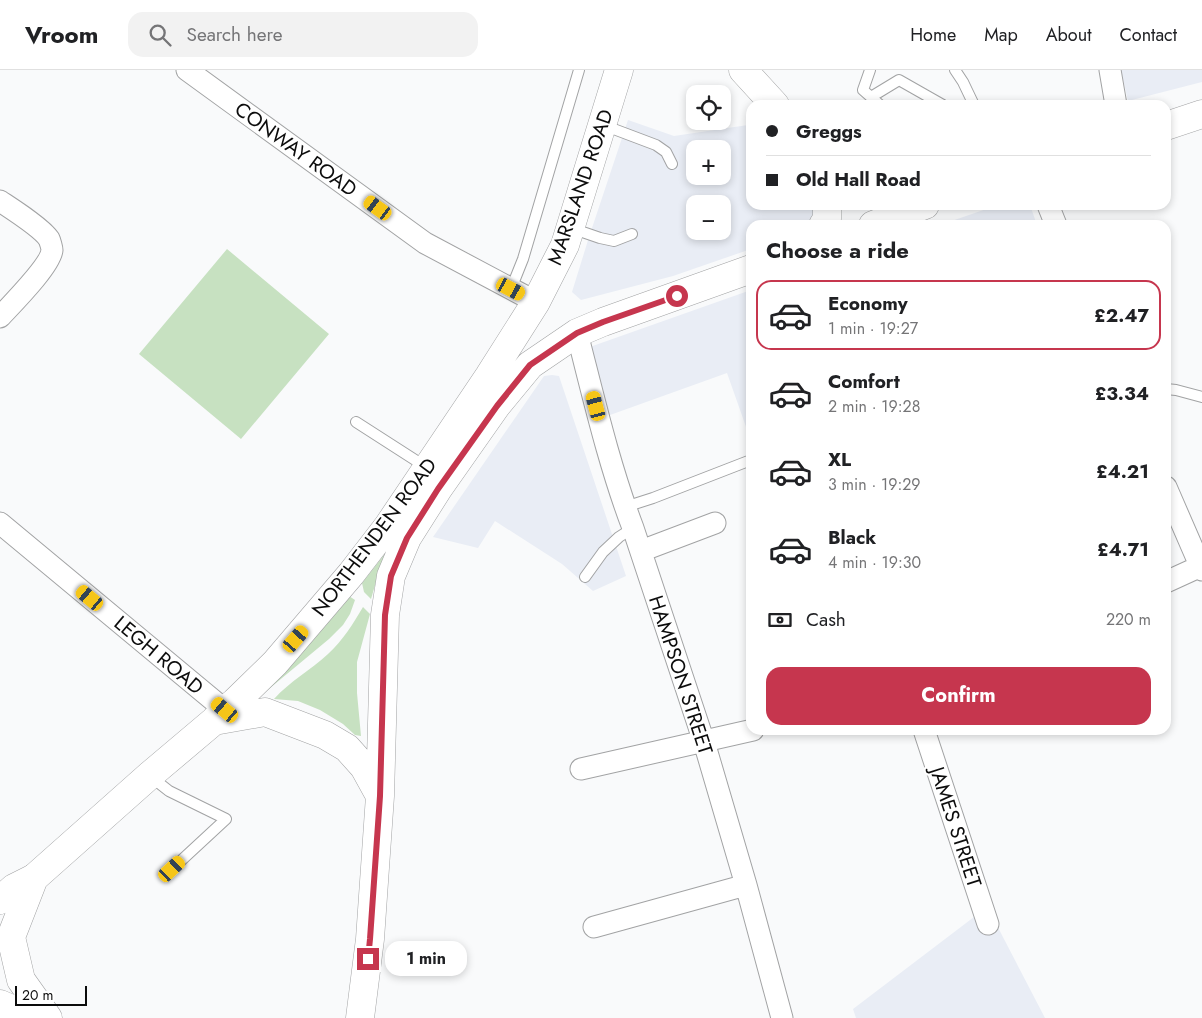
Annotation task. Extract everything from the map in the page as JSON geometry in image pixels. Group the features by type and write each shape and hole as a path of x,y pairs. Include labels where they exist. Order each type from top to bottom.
{"main road":[{"path":"616,82 630,70"},
{"path":"743,70 770,100"},
{"name":"MARSLAND ROAD","path":"536,302 565,245 616,82"},
{"path":"1171,124 1202,114"},
{"path":"886,220 912,210"},
{"name":"NORTHENDEN ROAD","path":"360,1018 370,939 380,796 385,615 391,576 407,538 438,489 497,406 530,365 577,333 746,271"},
{"name":"NORTHENDEN ROAD","path":"0,900 14,888 34,878 235,702 275,663 351,574 388,526 489,376 536,302"},
{"path":"219,715 265,712 325,735 347,748 364,767 380,796"},
{"path":"34,878 11,937 21,980 48,1018"},
{"path":"0,1004 33,1018"}],"street":[{"name":"CONWAY ROAD","path":"187,70 425,243 536,302"},
{"path":"1110,70 1115,100"},
{"path":"0,200 44,234 49,240 52,250 40,272 0,318"},
{"name":"HAMPSON STREET","path":"577,333 605,443 704,742 746,885 782,1018"},
{"path":"1171,499 1201,568 1171,580"},
{"path":"641,551 715,523"},
{"name":"LEGH ROAD","path":"0,524 219,715"},
{"path":"581,769 746,732"},
{"name":"JAMES STREET","path":"926,735 988,924"},
{"path":"594,927 746,885"}],"lane":[{"path":"511,289 523,259 579,70"},
{"path":"870,70 863,90 874,100"},
{"path":"955,70 972,100"},
{"path":"871,97 900,80 934,100"},
{"path":"602,125 656,146 666,152 672,164"},
{"path":"570,228 614,241 632,234"},
{"path":"1171,390 1202,397"},
{"path":"356,422 427,468"},
{"path":"625,507 746,462"},
{"path":"584,577 619,537 633,528"},
{"path":"150,775 169,791 226,819 172,869"}],"shaded area":[{"path":"1121,70 1202,70 1202,82 1128,100"},
{"path":"628,120 674,136 714,130 731,130 731,128 746,125 746,210 815,210 815,220 746,220 746,251 673,276 581,300 572,292"},
{"path":"984,210 1032,210 1035,220 954,220"},
{"path":"746,292 746,427 727,373 610,415 587,348"},
{"path":"544,376 559,376 626,576 593,591 562,564 495,521 478,548 433,537"},
{"path":"991,914 1045,1018 856,1018 853,1009 974,917"}],"green space":[{"path":"227,249 329,334 241,439 139,354"},
{"path":"391,546 378,575 371,599 364,592 362,583"},
{"path":"349,596 355,600 350,614 343,625 264,693"},
{"path":"363,607 370,614 357,662 357,693 361,736 355,735 343,724 320,710 298,701 274,699 333,649 347,632"}],"route":[{"path":"368,959 380,796 385,615 391,576 407,538 438,489 497,406 530,365 577,333 677,296"}]}
